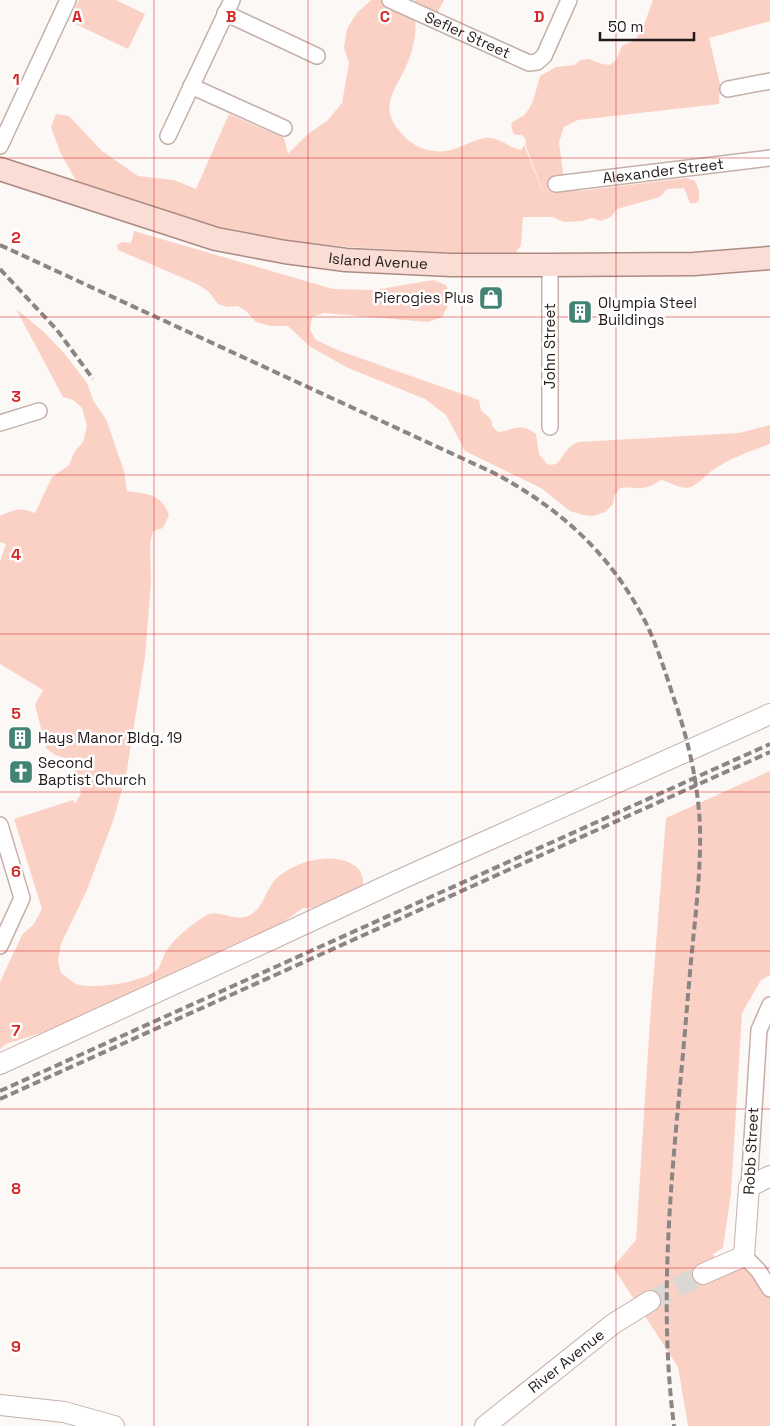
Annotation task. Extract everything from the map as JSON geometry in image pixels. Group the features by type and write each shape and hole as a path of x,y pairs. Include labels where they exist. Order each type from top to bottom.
{"main road":[{"name":"Island Avenue","path":"0,169 216,239 285,252 346,260 451,265 550,265 694,264 770,258"}],"street":[{"path":"0,146 68,0"},
{"name":"Sefler Street","path":"399,2 529,63 538,62 544,56 569,0"},
{"path":"168,136 228,7 317,56"},
{"path":"728,89 770,81"},
{"path":"191,86 284,128"},
{"name":"Alexander Street","path":"556,184 770,158"},
{"name":"John Street","path":"550,265 550,427"},
{"path":"0,423 39,411"},
{"path":"0,1064 398,880 590,796 770,714"},
{"path":"0,825 6,869 22,898 0,946"},
{"name":"Robb Street","path":"744,1256 760,1030 770,1005"},
{"path":"749,1187 770,1176"},
{"path":"703,1274 744,1256 758,1270 770,1289"},
{"name":"River Avenue","path":"485,1426 613,1324 650,1300"},
{"path":"0,1405 64,1412 114,1426"}],"shaded area":[{"path":"79,0 116,0 145,14 128,49 69,21"},
{"path":"371,0 381,0 415,16 413,46 407,64 394,90 389,107 394,124 401,133 416,145 434,151 448,151 485,138 499,140 521,150 524,145 546,200 525,144 526,140 522,135 513,133 511,124 529,109 540,76 556,67 574,65 581,60 589,59 610,65 616,60 622,46 635,40 642,30 653,0 770,0 770,21 709,38 720,84 719,104 578,120 564,127 559,142 563,173 570,186 579,191 687,178 695,181 699,191 699,200 696,203 690,203 684,188 667,189 660,197 617,209 611,217 601,221 592,218 582,221 564,222 552,217 523,217 521,245 515,254 451,253 350,247 219,234 79,186 60,152 51,127 56,114 69,116 102,151 138,176 174,180 196,189 229,114 284,138 288,154 309,133 327,121 342,103 349,63 344,48 347,29 356,14"},
{"path":"415,0 444,0 437,14 414,3"},
{"path":"134,231 333,289 374,290 433,280 446,285 449,301 446,309 442,317 428,322 324,313 312,317 310,330 316,340 340,351 479,400 481,410 490,419 492,426 498,432 526,428 536,434 539,454 547,464 552,465 558,462 567,450 578,442 739,433 770,425 770,444 722,464 691,487 679,487 661,480 645,488 620,488 614,496 613,504 605,512 593,516 570,511 541,488 465,451 446,415 425,399 348,368 309,346 288,326 271,326 256,322 246,311 238,306 227,307 218,304 209,292 197,284 118,250 117,245 122,242 131,243"},
{"path":"16,309 44,332 65,354 87,383 94,402 106,419 124,471 127,491 152,496 162,502 169,515 163,528 153,531 150,543 151,582 145,657 126,776 113,821 87,890 61,944 58,961 61,973 76,984 84,986 118,984 150,974 157,970 173,942 196,922 207,915 217,913 238,918 248,916 260,905 275,880 302,863 325,859 346,861 358,868 363,880 364,890 325,908 303,908 286,920 273,939 124,1007 6,1044 0,1049 0,982 22,935 34,924 42,909 14,819 73,800 75,804 81,793 77,774 68,759 55,755 46,748 35,705 43,690 0,664 0,562 6,544 0,542 0,516 18,510 35,513 52,477 69,465 75,451 83,442 87,426 82,408 73,400 63,397"},
{"path":"770,771 770,975 761,980 742,1013 731,1193 723,1248 713,1254 722,1275 750,1262 770,1289 770,1426 688,1426 678,1367 613,1267 636,1240 650,1020 666,818"}],"tunnel":[{"path":"650,1301 703,1274"}],"railway":[{"path":"0,245 494,473 541,502 582,536 617,576 632,598 654,641 683,728 695,777 700,827 698,889 673,1163 668,1250 667,1338 674,1426"},
{"path":"0,269 57,330 93,379"},
{"path":"0,1091 770,744"},
{"path":"0,1099 770,752"}],"place":[{"name":"Pierogies Plus","path":"491,298"},
{"name":"Olympia Steel Buildings","path":"580,312"},
{"name":"Hays Manor Bldg. 19","path":"20,738"},
{"name":"Second Baptist Church","path":"21,772"}]}
